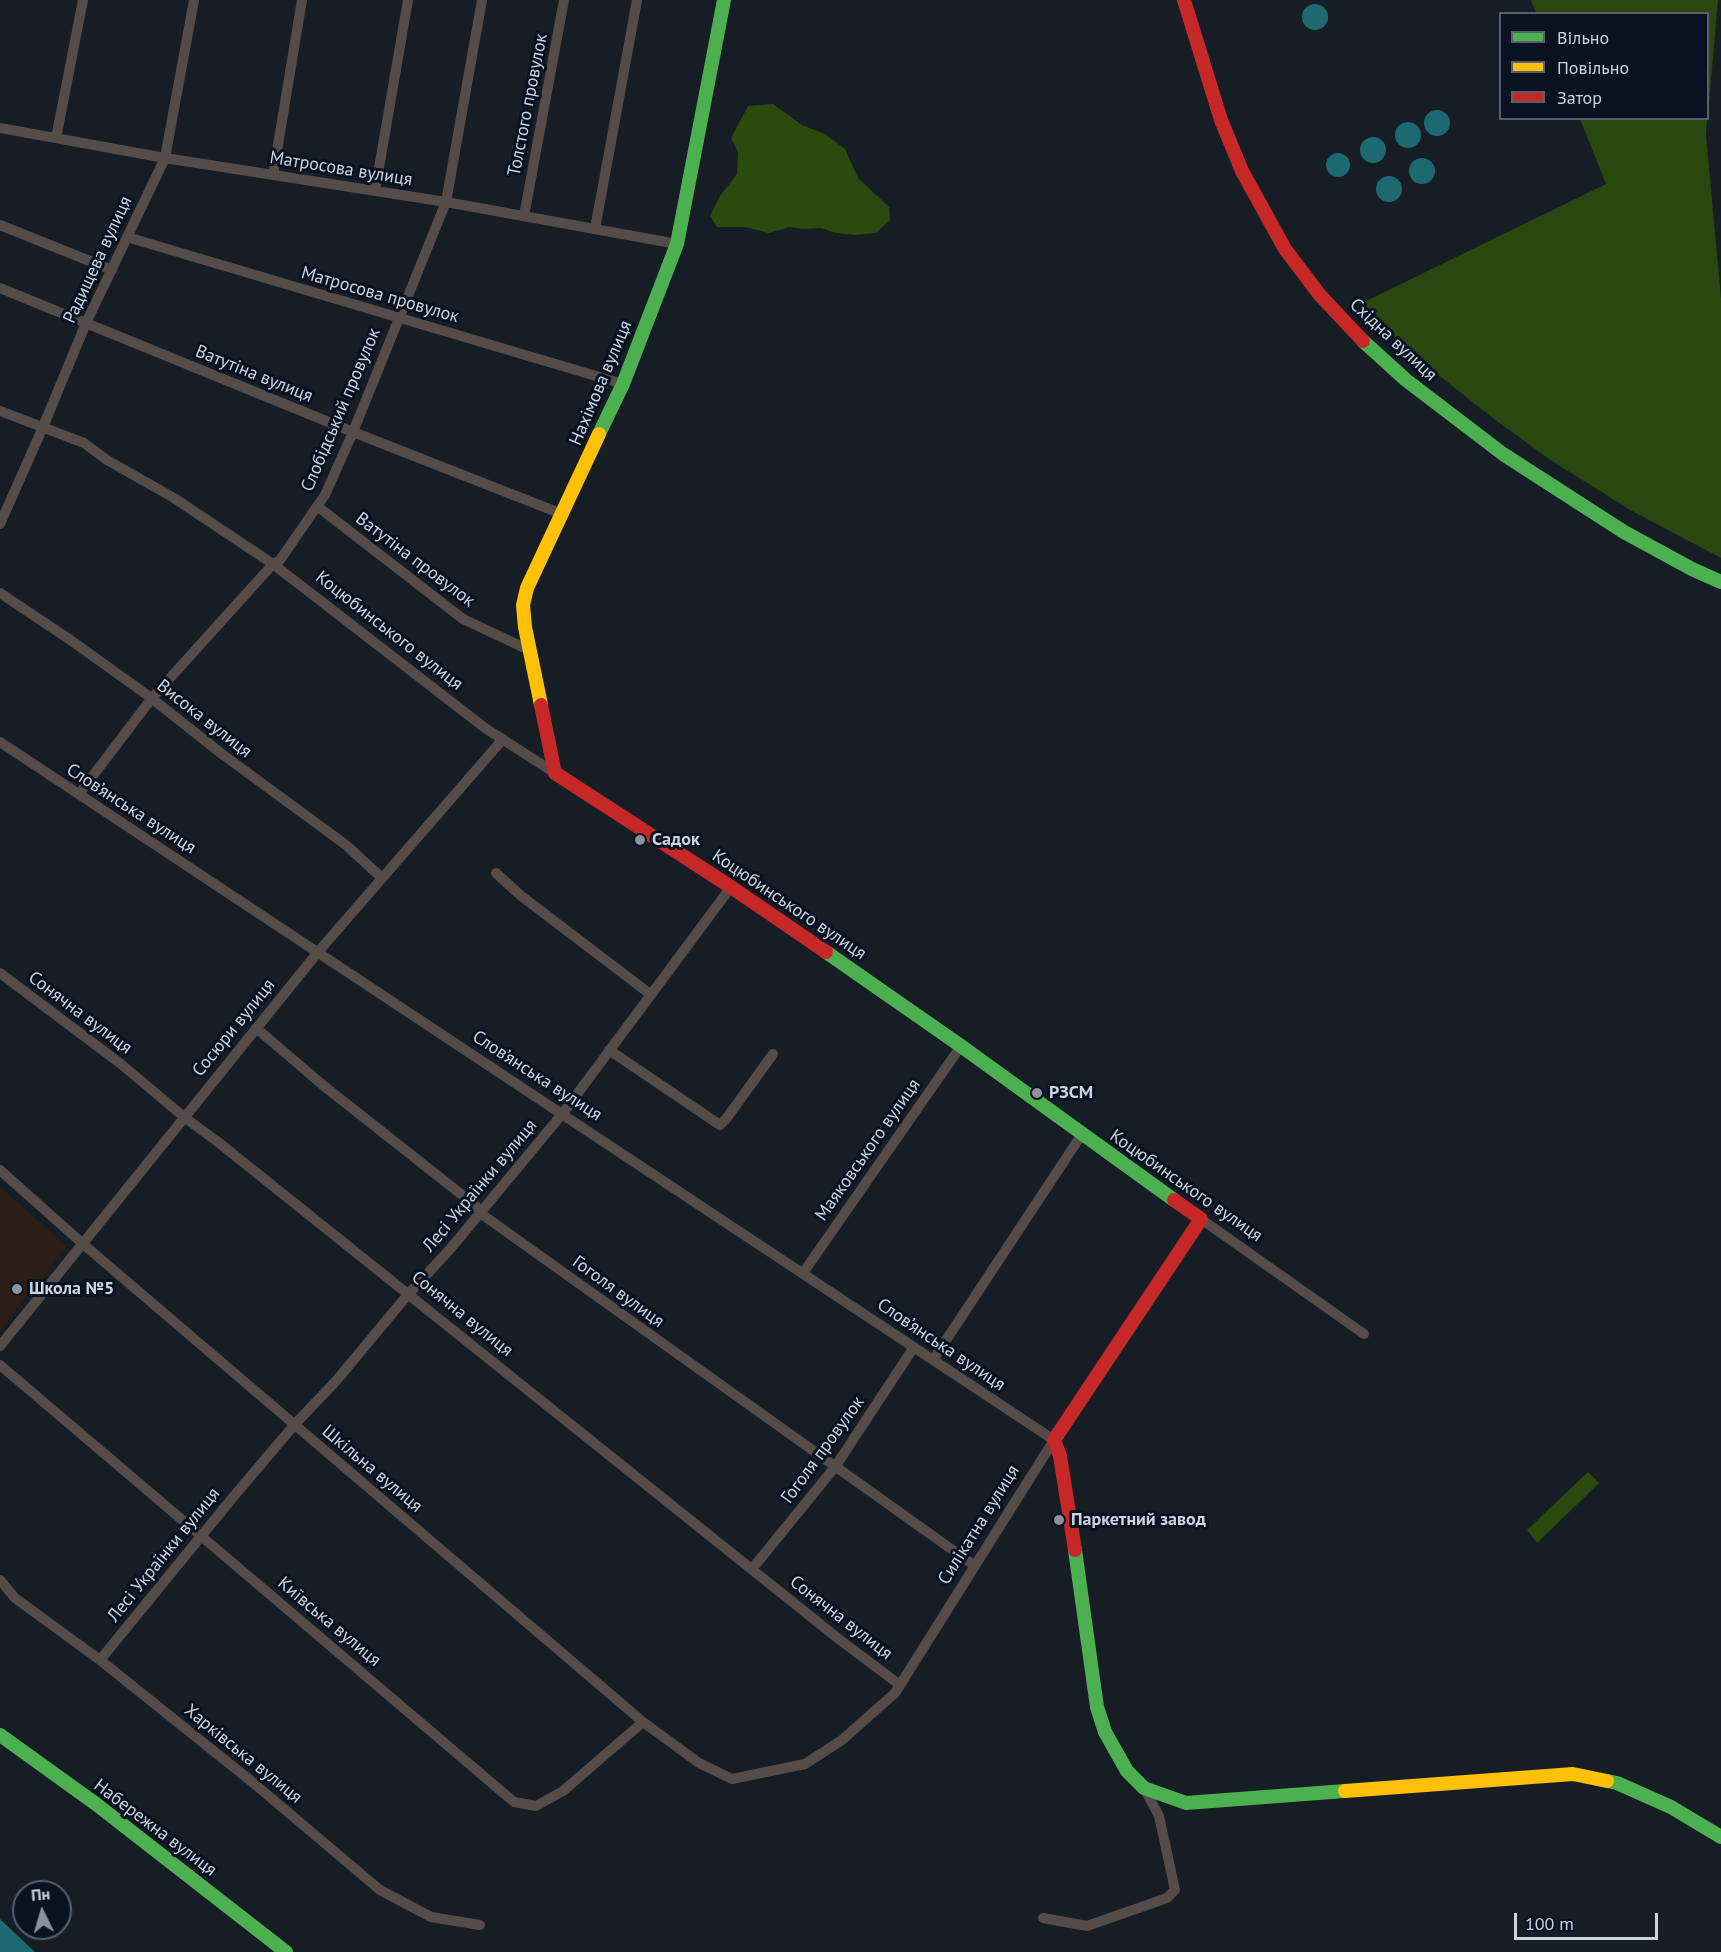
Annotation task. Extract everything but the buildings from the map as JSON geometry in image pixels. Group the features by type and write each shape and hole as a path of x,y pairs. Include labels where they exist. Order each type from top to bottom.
{"street":[{"path":"56,138 83,0"},
{"name":"Радищева вулиця","path":"0,524 86,323 165,158 194,0"},
{"path":"273,175 302,0"},
{"path":"375,191 408,0"},
{"name":"Слобідський провулок","path":"80,794 152,698 273,564 280,560 325,495 447,202 482,0"},
{"name":"Толстого провулок","path":"524,216 564,0"},
{"path":"595,229 637,0"},
{"name":"Нахімова вулиця","path":"555,773 529,650 523,605 527,588 623,384 677,244 724,0"},
{"name":"Східна вулиця","path":"1184,0 1221,120 1242,171 1285,249 1319,294 1360,338 1406,380 1503,454 1624,532 1692,570 1721,582"},
{"name":"Матросова вулиця","path":"0,128 165,158 447,202 677,244"},
{"path":"0,225 112,270"},
{"name":"Матросова провулок","path":"127,237 623,384"},
{"name":"Ватутіна вулиця","path":"0,288 353,432 562,514"},
{"name":"Коцюбинського вулиця","path":"0,411 84,443 107,460 174,498 273,564 485,728 731,887 961,1046 1364,1334"},
{"name":"Ватутіна провулок","path":"317,506 463,619 529,650"},
{"name":"Висока вулиця","path":"0,593 152,698 248,774 346,845 381,878"},
{"name":"Сосюри вулиця","path":"0,1346 255,1028 381,878 503,739"},
{"name":"Слов’янська вулиця","path":"0,742 1054,1440"},
{"path":"496,873 520,895 650,994"},
{"name":"Лесі Українки вулиця","path":"100,1660 294,1424 336,1381 563,1113 731,887"},
{"name":"Сонячна вулиця","path":"0,973 121,1064 184,1117 219,1142 900,1685"},
{"name":"Гоголя вулиця","path":"255,1028 324,1086 476,1206 480,1213 975,1566"},
{"name":"Маяковського вулиця","path":"803,1273 961,1046"},
{"path":"609,1050 720,1125 773,1054"},
{"path":"933,1360 1082,1134"},
{"name":"Шкільна вулиця","path":"0,1170 82,1244 643,1722 699,1762 732,1779"},
{"name":"Силікатна вулиця","path":"732,1779 805,1764 842,1740 895,1693 1054,1440 1201,1219"},
{"name":"Гоголя провулок","path":"753,1569 835,1467 914,1347"},
{"name":"Київська вулиця","path":"0,1365 514,1802 536,1806 563,1791 643,1722"},
{"path":"1043,1918 1086,1926 1167,1898 1175,1890 1159,1816 1144,1788 1127,1771 1105,1732 1097,1707 1073,1532 1060,1456 1054,1440"},
{"name":"Харківська вулиця","path":"0,1580 15,1599 100,1660 251,1780 380,1890 431,1917 480,1925"},
{"name":"Набережна вулиця","path":"0,1735 96,1804 286,1952"},
{"path":"1144,1788 1186,1803 1573,1774 1617,1783 1671,1807 1721,1837"}],"shaded area":[{"name":"Школа №5","path":"0,1187 67,1246 0,1331"}],"green space":[{"path":"1531,0 1718,0 1709,103 1709,12 1536,12"},
{"path":"773,104 802,125 825,134 845,149 858,178 889,207 890,220 876,233 855,235 836,233 821,228 790,227 769,233 745,227 717,227 710,216 720,196 737,174 738,152 731,138 748,106"},
{"path":"1580,120 1707,120 1706,135 1721,298 1721,558 1632,511 1552,461 1417,358 1360,304 1606,184"},
{"path":"1588,1472 1599,1483 1537,1543 1527,1530"}],"water":[{"path":"1315,4 1325,7 1328,17 1325,27 1315,30 1305,27 1302,17 1305,7"},
{"path":"1437,110 1446,114 1450,123 1446,132 1437,136 1428,132 1424,123 1428,114"},
{"path":"1408,122 1417,126 1421,135 1417,144 1408,148 1399,144 1395,135 1399,126"},
{"path":"1373,137 1382,141 1386,150 1382,159 1373,163 1364,159 1360,150 1364,141"},
{"path":"1338,153 1347,156 1350,165 1347,174 1338,177 1329,174 1326,165 1329,156"},
{"path":"1422,158 1431,162 1435,171 1431,180 1422,184 1413,180 1409,171 1413,162"},
{"path":"1389,176 1398,180 1402,189 1398,198 1389,202 1380,198 1376,189 1380,180"},
{"path":"0,1919 12,1930 12,1940 22,1940 35,1952 0,1952"}],"traffic: fast":[{"path":"599,434 623,384 677,244 724,0"},
{"path":"1363,341 1406,380 1503,454 1624,532 1721,582"},
{"path":"826,952 1174,1200"},
{"path":"1075,1550 1097,1707 1105,1732 1127,1771 1144,1788 1186,1803 1345,1791"},
{"path":"0,1735 96,1804 286,1952"},
{"path":"1607,1781 1617,1783 1671,1807 1721,1837"}],"traffic: slow":[{"path":"541,705 525,627 523,605 527,588 599,434"},
{"path":"1345,1791 1573,1774 1607,1781"}],"traffic: jam":[{"path":"1184,0 1221,120 1242,171 1285,249 1319,294 1363,341"},
{"path":"541,705 555,773 731,887 826,952"},
{"path":"1075,1550 1060,1456 1054,1440 1201,1219 1174,1200"}],"place":[{"name":"Садок","path":"640,840"},
{"name":"РЗСМ","path":"1037,1093"},
{"name":"Школа №5","path":"17,1289"},
{"name":"Паркетний завод","path":"1059,1520"}]}
